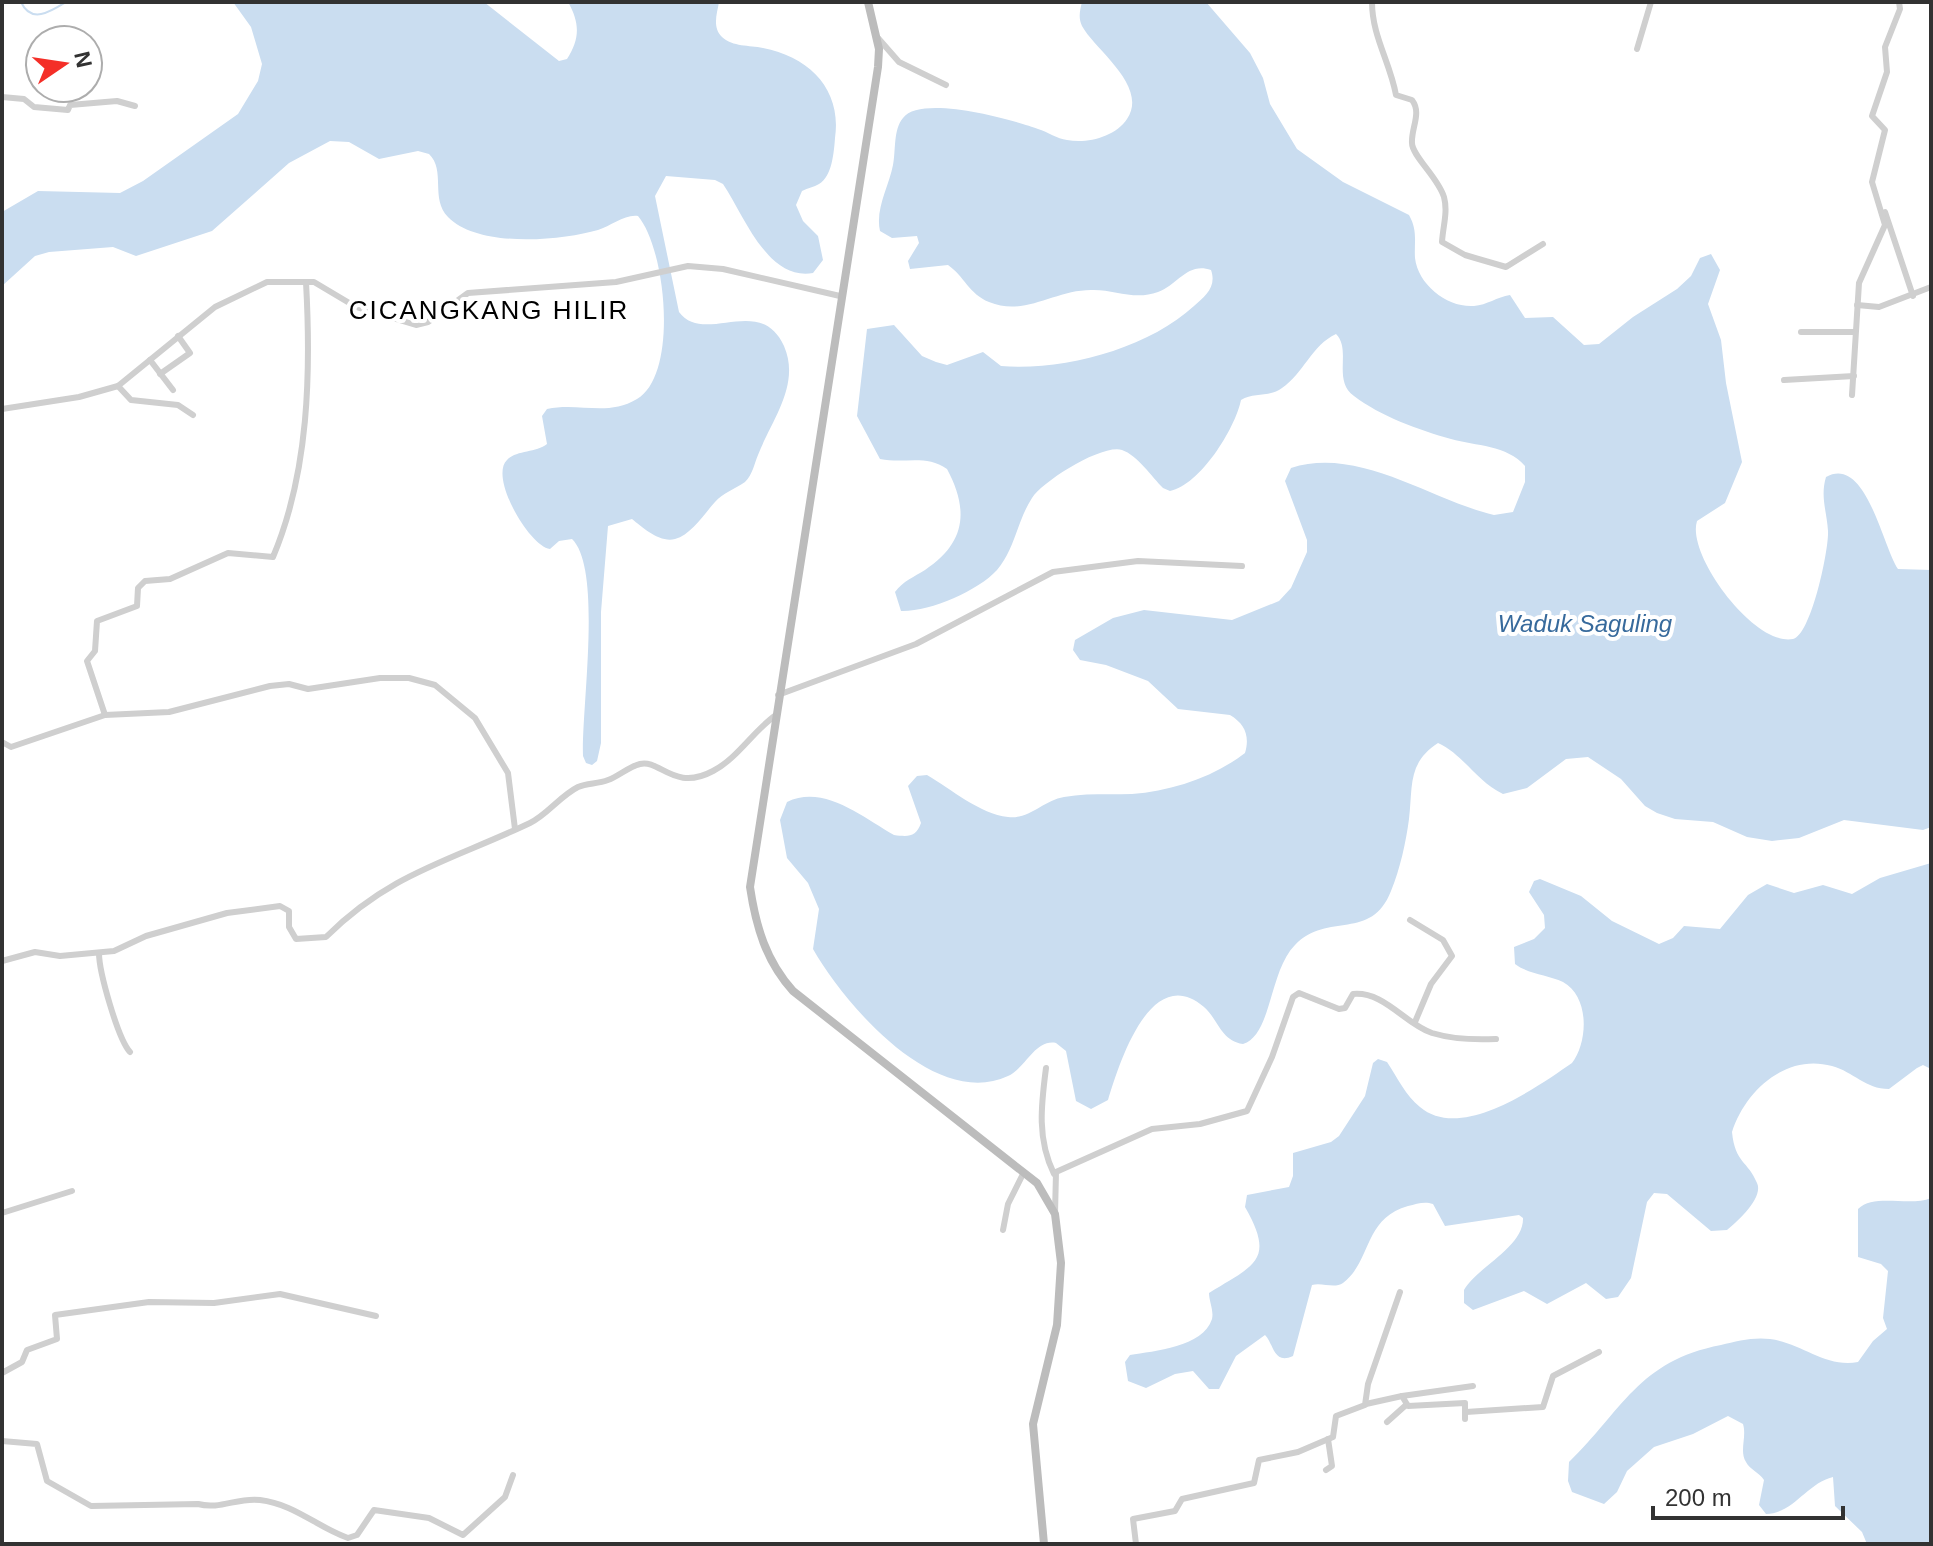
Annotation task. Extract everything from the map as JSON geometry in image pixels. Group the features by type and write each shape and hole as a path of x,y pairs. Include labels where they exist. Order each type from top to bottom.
{"main road":[{"path":"868,2 878,67 750,869 760,940 774,967 793,991 1037,1183 1055,1214 1061,1263 1059,1313 1033,1428 1044,1544"}],"street":[{"path":"1372,2 1373,28 1392,71 1396,95 1415,103 1411,145 1414,154 1426,164 1443,194 1446,208 1442,242 1465,255 1506,267 1543,244"},
{"path":"1637,49 1651,2"},
{"path":"1852,395 1859,283 1885,225 1872,182 1885,130 1872,116 1887,72 1886,43 1900,9 1899,2"},
{"path":"875,35 899,62 946,85"},
{"path":"2,97 24,99 43,109 68,110 70,105 117,101 135,106"},
{"path":"1883,212 1890,220 1913,296"},
{"path":"2,409 79,397 118,386 215,307 267,282 316,283 356,307 416,325 428,322 468,293 640,279 688,266 723,269 840,296"},
{"path":"105,715 87,661 95,651 97,621 137,606 138,588 145,581 170,579 228,553 273,557 296,483 305,411 306,282"},
{"path":"1857,305 1870,309 1931,287"},
{"path":"1801,332 1855,332"},
{"path":"160,374 190,353 178,336"},
{"path":"150,360 173,390"},
{"path":"1784,380 1854,376"},
{"path":"118,386 131,400 178,405 193,415"},
{"path":"778,695 916,644 1064,569 1138,561 1242,566"},
{"path":"2,742 11,747 105,715 169,712 279,684 308,689 387,677 435,685 475,718 503,759 508,773 515,829"},
{"path":"2,961 35,952 60,956 99,953 129,947 146,936 217,916 280,906 288,908 289,927 296,939 326,937 371,896 406,875 548,814 577,787 604,782 642,763 650,763 668,776 701,776 731,759 760,726 777,715"},
{"path":"1410,920 1443,940 1452,956 1431,984 1415,1022"},
{"path":"99,953 99,975 108,990 115,1027 130,1052"},
{"path":"1054,1174 1152,1129 1200,1124 1247,1111 1272,1057 1293,997 1299,993 1339,1009 1345,1008 1353,994 1362,994 1435,1033 1496,1039"},
{"path":"1046,1068 1041,1131 1045,1155 1054,1174 1055,1214"},
{"path":"1003,1230 1008,1204 1024,1172"},
{"path":"2,1213 72,1191"},
{"path":"1366,1404 1368,1384 1400,1292"},
{"path":"2,1373 22,1362 27,1350 57,1339 55,1315 149,1302 214,1303 280,1294 376,1316"},
{"path":"1464,1385 1466,1416 1546,1406 1549,1382 1553,1376 1599,1352"},
{"path":"1136,1544 1133,1519 1175,1511 1182,1499 1254,1483 1259,1460 1294,1453 1334,1436 1336,1416 1366,1404 1402,1396 1473,1386"},
{"path":"1402,1396 1406,1405"},
{"path":"1387,1422 1406,1405 1465,1403"},
{"path":"1326,1470 1332,1466 1328,1439"},
{"path":"2,1441 37,1444 47,1481 91,1506 198,1504 213,1508 258,1499 287,1506 348,1538 360,1532 374,1510 424,1516 463,1535 505,1497 513,1475"}],"water":[{"path":"233,2 484,2 559,61 567,59 576,38 575,17 568,2 719,2 716,25 722,37 736,44 780,52 795,59 819,78 828,91 836,121 832,164 823,181 802,191 796,205 803,221 818,236 823,260 813,273 797,273 782,267 770,257 723,184 715,180 666,176 655,196 679,312 690,321 703,324 761,323 774,331 784,346 789,375 782,402 750,476 718,499 697,524 681,537 669,540 652,534 632,519 608,526 601,612 601,743 597,761 592,765 586,763 583,756 589,609 587,579 581,555 572,539 559,541 550,549 532,536 507,495 503,469 511,457 547,444 542,416 547,409 615,407 637,399 650,385 659,364 664,310 656,255 638,216 623,218 598,230 563,237 520,239 479,234 462,227 443,210 437,168 429,154 418,151 379,159 349,142 330,141 289,163 212,231 136,256 113,247 49,252 35,256 2,286 2,212 38,191 120,193 143,181 238,114 258,81 262,64 251,27"},
{"name":"Waduk Saguling","path":"1082,2 1206,2 1250,53 1263,78 1270,104 1297,149 1343,182 1409,215 1415,231 1417,268 1428,286 1454,303 1479,305 1510,295 1525,318 1553,317 1584,345 1599,344 1633,317 1677,289 1691,276 1700,258 1711,254 1720,270 1708,304 1721,340 1742,462 1725,503 1697,521 1696,536 1702,555 1727,596 1743,614 1760,629 1778,638 1793,639 1806,623 1822,572 1828,531 1824,484 1826,477 1840,474 1852,479 1862,490 1898,569 1931,570 1931,827 1923,830 1844,820 1799,838 1772,841 1747,837 1713,822 1675,819 1657,813 1645,806 1621,779 1588,757 1566,759 1527,788 1503,794 1438,743 1416,767 1402,855 1391,891 1382,907 1361,922 1321,929 1295,945 1280,970 1260,1028 1243,1044 1230,1039 1204,1007 1185,996 1168,997 1153,1007 1140,1023 1120,1064 1108,1100 1091,1109 1076,1101 1066,1051 1056,1043 1042,1045 1008,1076 980,1083 951,1078 923,1066 870,1023 813,949 819,909 808,883 787,858 780,820 787,802 815,797 829,800 894,835 908,836 917,831 921,823 908,786 917,776 927,775 987,811 1016,817 1064,797 1147,792 1206,776 1245,753 1247,741 1239,722 1230,715 1178,709 1148,681 1106,665 1080,660 1073,650 1075,640 1113,618 1144,610 1232,620 1279,601 1291,588 1307,552 1307,540 1285,481 1291,468 1317,463 1368,469 1494,515 1513,512 1525,482 1525,466 1509,454 1413,427 1354,396 1344,382 1342,348 1336,334 1320,345 1282,388 1241,400 1224,440 1204,467 1181,487 1170,491 1163,488 1139,461 1122,450 1088,458 1048,482 1032,498 1008,553 989,578 939,604 901,611 895,592 949,549 960,525 961,512 959,498 947,469 931,462 880,459 857,416 867,329 894,325 922,356 947,365 983,352 1001,366 1051,365 1104,354 1153,334 1194,306 1211,286 1211,270 1203,268 1195,269 1165,289 1149,294 1077,291 1027,305 1002,306 982,299 948,265 910,269 908,261 919,243 917,236 892,238 880,231 879,214 893,165 898,128 903,118 913,111 928,108 968,111 1009,120 1075,141 1100,138 1122,125 1132,107 1131,94 1118,69 1082,26"},
{"path":"1931,863 1931,1069 1923,1065 1889,1089 1873,1086 1832,1066 1815,1063 1784,1070 1770,1079 1747,1103 1732,1132 1736,1150 1758,1189 1748,1209 1727,1230 1711,1231 1667,1194 1654,1193 1647,1202 1631,1278 1618,1297 1606,1299 1586,1283 1547,1304 1524,1291 1473,1310 1464,1303 1464,1290 1516,1238 1523,1218 1519,1215 1445,1226 1433,1204 1408,1206 1383,1220 1359,1264 1343,1283 1312,1285 1293,1356 1278,1356 1265,1335 1236,1356 1219,1389 1209,1389 1193,1371 1175,1374 1146,1388 1128,1381 1125,1362 1130,1355 1177,1346 1199,1336 1207,1328 1212,1319 1209,1293 1248,1268 1259,1251 1259,1239 1245,1207 1247,1195 1289,1187 1293,1176 1293,1153 1331,1142 1339,1136 1365,1096 1373,1063 1378,1059 1387,1062 1406,1092 1420,1107 1437,1116 1456,1118 1477,1115 1498,1107 1572,1063 1583,1032 1584,1020 1578,998 1563,982 1515,964 1514,947 1534,939 1545,928 1544,915 1529,892 1534,881 1540,879 1581,896 1612,921 1659,944 1673,938 1684,926 1720,929 1748,895 1767,884 1794,893 1823,885 1852,894 1880,878"},
{"path":"1931,1198 1931,1544 1867,1544 1862,1532 1835,1506 1833,1477 1815,1485 1784,1509 1766,1514 1759,1505 1764,1480 1744,1458 1743,1424 1728,1416 1693,1434 1654,1447 1627,1471 1617,1492 1604,1504 1572,1492 1568,1481 1569,1462 1634,1390 1670,1363 1693,1353 1757,1339 1782,1341 1835,1362 1858,1362 1873,1341 1887,1329 1883,1318 1888,1271 1881,1264 1858,1257 1858,1209 1873,1202"}],"waterway":[{"path":"21,2 25,9 35,14 47,12 66,2"}],"district":[{"name":"CICANGKANG HILIR","path":"489,310"}]}
